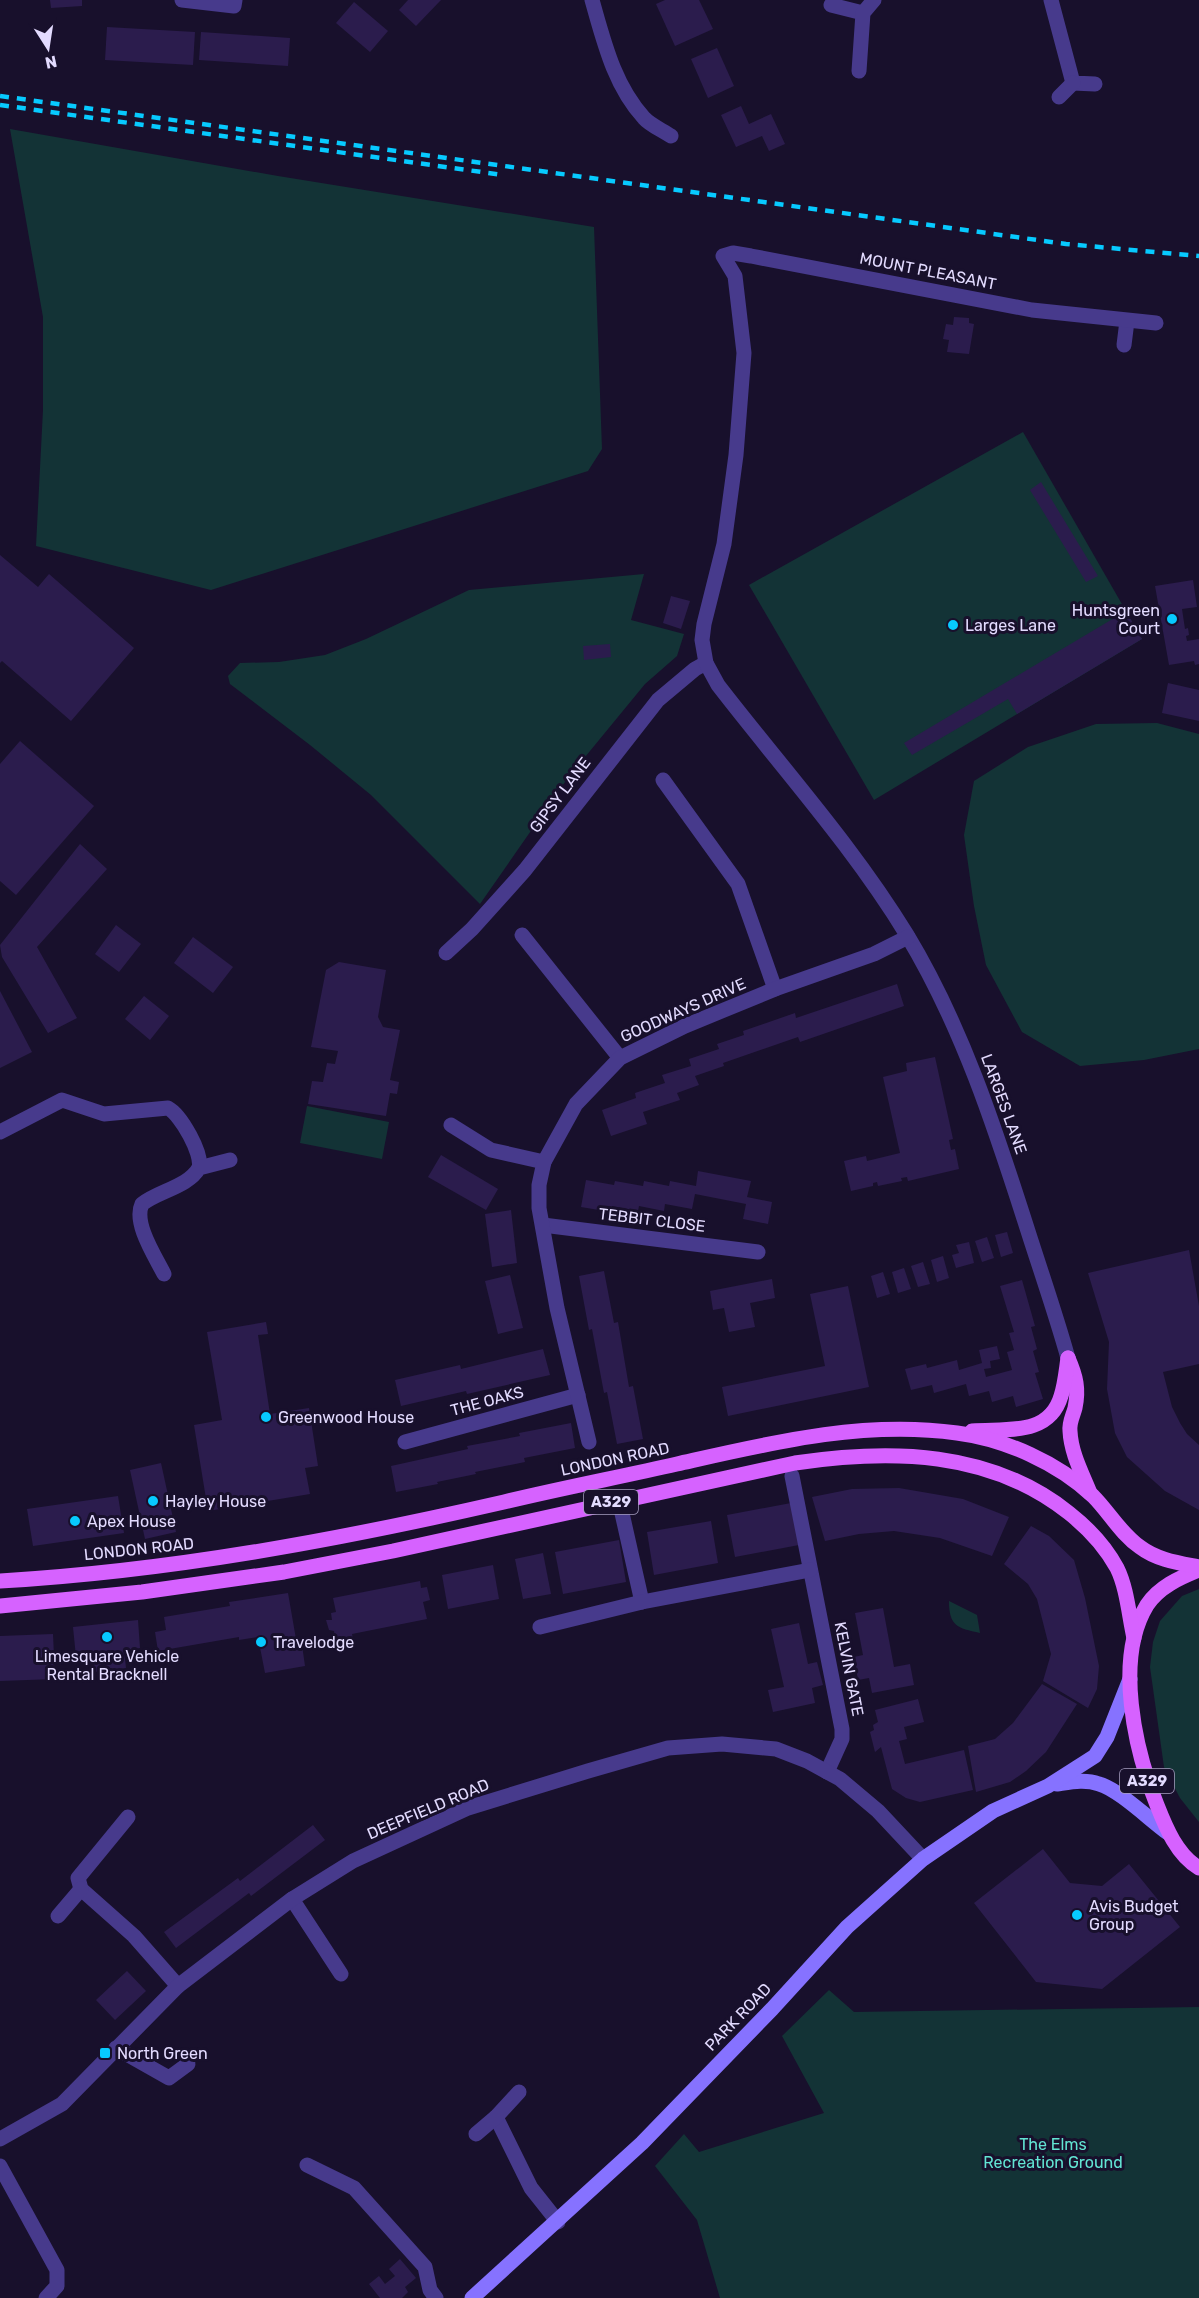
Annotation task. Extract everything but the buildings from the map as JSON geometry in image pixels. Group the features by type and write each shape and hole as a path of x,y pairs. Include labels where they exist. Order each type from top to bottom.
{"main road":[{"path":"954,1432 1029,1428 1043,1423 1059,1402 1068,1358"},
{"path":"1068,1358 1078,1385 1070,1424 1072,1450 1091,1494"},
{"name":"LONDON ROAD","path":"0,1581 190,1562 338,1538 763,1444 867,1429 954,1432 973,1435 1018,1450 1050,1466 1091,1494 1140,1548 1171,1562 1199,1569"},
{"name":"A329","path":"0,1606 189,1587 284,1572 393,1551 795,1463 848,1456 914,1455 956,1461 1012,1479 1039,1491 1076,1519 1103,1546 1118,1570 1134,1638"},
{"name":"A329","path":"1198,1869 1179,1850 1168,1833 1147,1780 1136,1740 1130,1679 1134,1638 1146,1606 1158,1591 1199,1569"}],"street":[{"path":"182,0 234,6 235,0"},
{"path":"592,0 607,55 624,89 645,120 671,135"},
{"path":"859,71 863,14 874,0"},
{"path":"1051,0 1073,83"},
{"path":"831,5 863,14"},
{"path":"1059,97 1073,83 1095,84"},
{"name":"MOUNT PLEASANT","path":"723,256 733,254 752,256 1032,310 1156,323"},
{"name":"LARGES LANE","path":"723,256 735,276 744,353 736,455 724,544 702,640 706,663 718,685 844,842 908,937 951,1019 979,1087 1010,1173 1068,1358"},
{"path":"1124,345 1127,321"},
{"name":"GIPSY LANE","path":"446,953 472,929 525,870 658,700 695,669 706,663"},
{"path":"663,780 738,884 775,989"},
{"path":"522,935 620,1058"},
{"name":"GOODWAYS DRIVE","path":"543,1225 538,1185 544,1162 576,1104 620,1058 685,1026 775,989 874,954 908,937"},
{"path":"0,1132 62,1100 104,1114 168,1108 177,1116 190,1136 201,1163 196,1174 152,1197 140,1208 138,1218 141,1228 164,1274"},
{"path":"451,1125 491,1150 544,1162"},
{"path":"200,1168 230,1160"},
{"path":"543,1225 557,1308 589,1442"},
{"name":"TEBBIT CLOSE","path":"543,1225 758,1252"},
{"name":"THE OAKS","path":"405,1442 578,1395"},
{"name":"KELVIN GATE","path":"792,1476 842,1729 842,1739 827,1772"},
{"path":"619,1500 642,1602"},
{"path":"540,1627 642,1602 810,1570"},
{"name":"PARK ROAD","path":"482,2295 642,2143 772,2009 847,1927 922,1859 993,1811 1048,1786 1095,1756 1107,1737 1130,1679"},
{"name":"DEEPFIELD ROAD","path":"0,2139 62,2104 178,1986 292,1899 353,1860 468,1808 668,1748 722,1744 776,1749 827,1772 858,1793 922,1859"},
{"name":"PARK ROAD","path":"1048,1786 1076,1781 1099,1784 1118,1794 1168,1833"},
{"path":"129,1817 78,1878 81,1889 134,1936 178,1986"},
{"path":"58,1916 81,1889"},
{"path":"292,1899 341,1974"},
{"path":"116,2048 169,2078 188,2064"},
{"path":"476,2134 496,2117 519,2092"},
{"path":"496,2117 531,2188 558,2222"},
{"path":"307,2165 354,2188 425,2267 430,2290 436,2298"},
{"path":"0,2166 57,2270 57,2286 46,2298"}],"green space":[{"path":"10,129 278,176 594,227 602,449 588,471 211,590 36,546 43,410 43,317"},
{"name":"Larges Lane","path":"1023,432 1142,639 874,800 749,585"},
{"path":"644,574 631,620 684,634 677,656 645,684 567,779 480,904 371,795 230,684 228,676 240,663 279,662 325,655 366,639 469,590"},
{"path":"1157,723 1199,734 1199,1049 1144,1060 1080,1066 1022,1032 986,965 974,906 964,835 974,781 1028,747 1096,724"},
{"path":"307,1106 389,1122 382,1159 300,1143"},
{"path":"1199,1589 1199,1822 1180,1798 1164,1767 1150,1667 1153,1642 1160,1621 1182,1596"},
{"path":"949,1601 977,1615 980,1633 960,1627 953,1621"},
{"name":"The Elms Recreation Ground","path":"829,1990 854,2012 1199,2007 1199,2298 720,2298 697,2220 655,2166 684,2134 699,2152 824,2113 782,2036"}],"railway":[{"path":"0,96 1066,244 1199,256"},
{"path":"0,105 503,175"}],"place":[{"name":"Huntsgreen Court","path":"1172,619"},
{"name":"Larges Lane","path":"953,625"},
{"name":"Greenwood House","path":"266,1417"},
{"name":"Hayley House","path":"153,1501"},
{"name":"Apex House","path":"75,1521"},
{"name":"Limesquare Vehicle Rental Bracknell","path":"107,1637"},
{"name":"Travelodge","path":"261,1642"},
{"name":"Avis Budget Group","path":"1077,1915"},
{"name":"North Green","path":"105,2053"}]}
